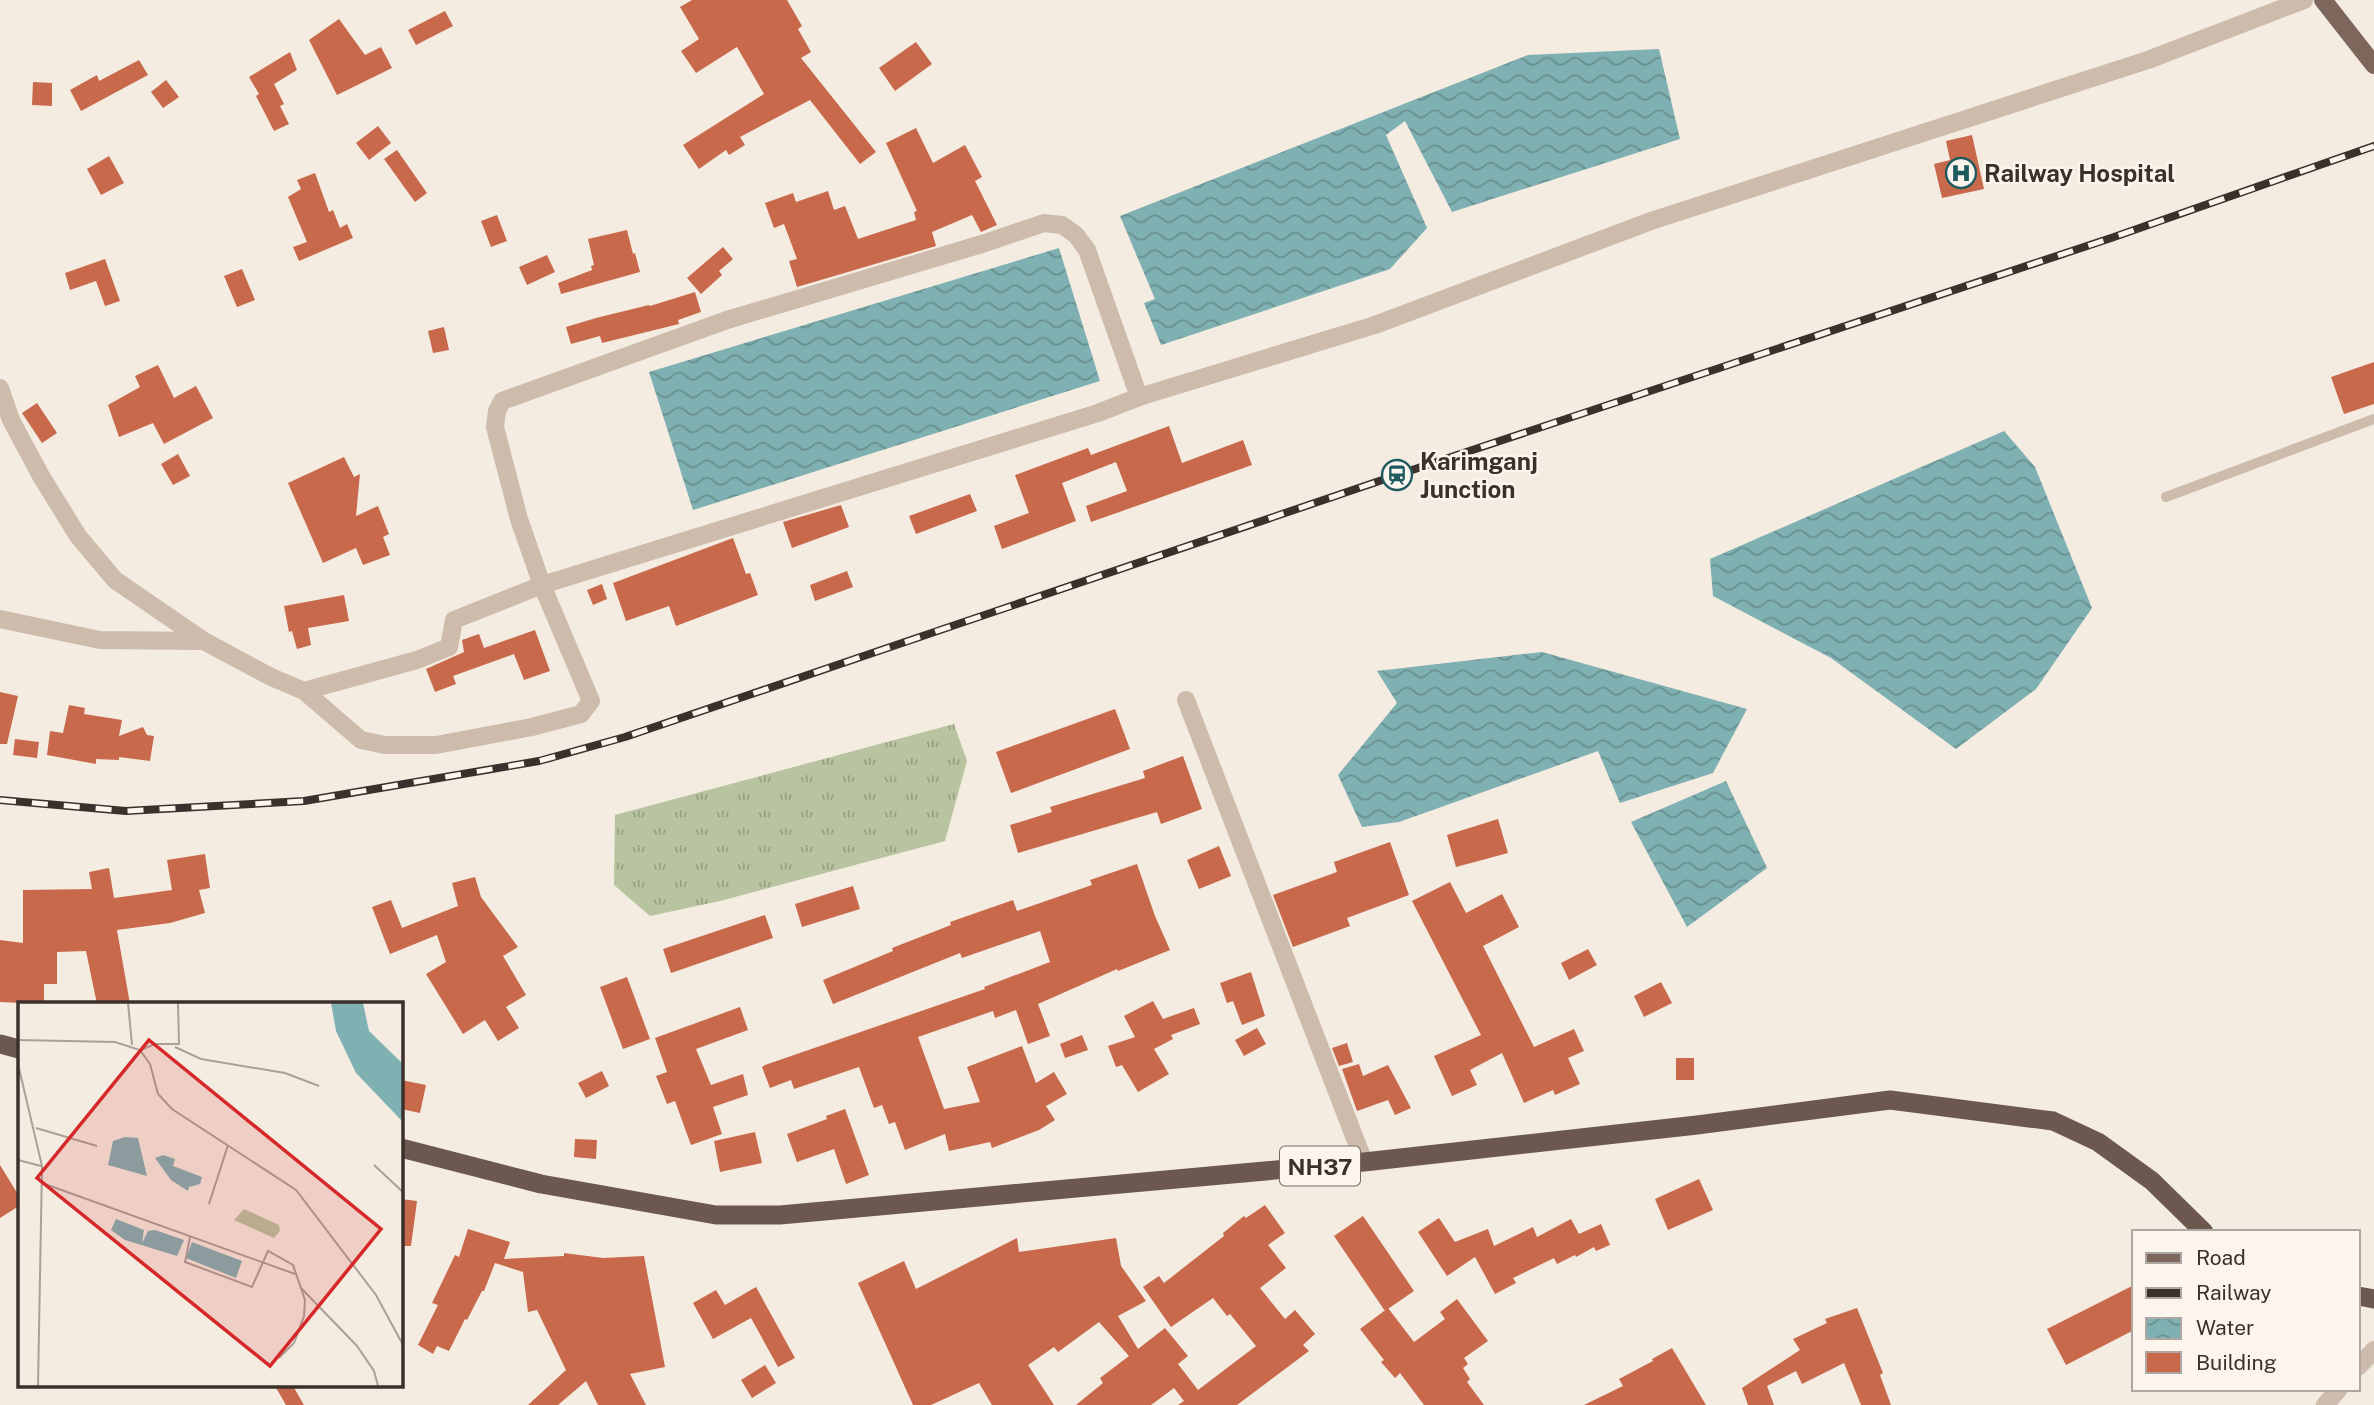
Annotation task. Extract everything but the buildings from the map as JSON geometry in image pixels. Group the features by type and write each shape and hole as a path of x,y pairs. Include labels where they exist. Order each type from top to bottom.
{"highway":[{"path":"0,1044 18,1049"},
{"name":"NH37","path":"402,1149 541,1184 716,1215 780,1215 1364,1163 1890,1100 2053,1121 2098,1142 2152,1181 2202,1230"}],"main road":[{"path":"2323,0 2374,65"}],"street":[{"path":"304,691 417,660 449,647 454,620 542,585 1375,325 1651,221 2148,60 2304,0"},
{"path":"0,388 11,420 78,536 115,580 204,641 271,677 304,691 361,740 385,745 436,745 532,727 581,714 591,701 542,585 519,519 495,427 497,411 502,401 727,320 1044,223 1062,225 1076,234 1087,250 1139,397"},
{"path":"0,619 100,640 204,641"},
{"path":"1186,700 1364,1163"},
{"path":"2360,1365 2374,1350"},
{"path":"2325,1405 2337,1391"}],"lane":[{"path":"2166,497 2374,419"}],"green space":[{"path":"954,724 967,761 945,841 720,901 650,916 614,885 615,815"}],"water":[{"path":"1659,49 1680,139 1452,212 1405,121 1386,135 1427,228 1390,269 1161,345 1144,303 1155,299 1120,216 1528,55"},
{"path":"1059,248 1100,381 693,510 649,372"},
{"path":"2004,431 2035,467 2092,608 2036,689 1956,749 1831,658 1713,596 1710,559"},
{"path":"1542,652 1747,709 1713,773 1620,803 1598,751 1399,822 1362,827 1338,775 1397,703 1377,671"},
{"path":"1726,781 1767,868 1687,927 1631,822"}],"railway":[{"path":"0,800 126,811 304,801 539,761 625,737 1397,475 2114,237 2374,146"}],"place":[{"name":"Railway Hospital","path":"1961,173"},
{"name":"Karimganj Junction","path":"1397,475"}]}
